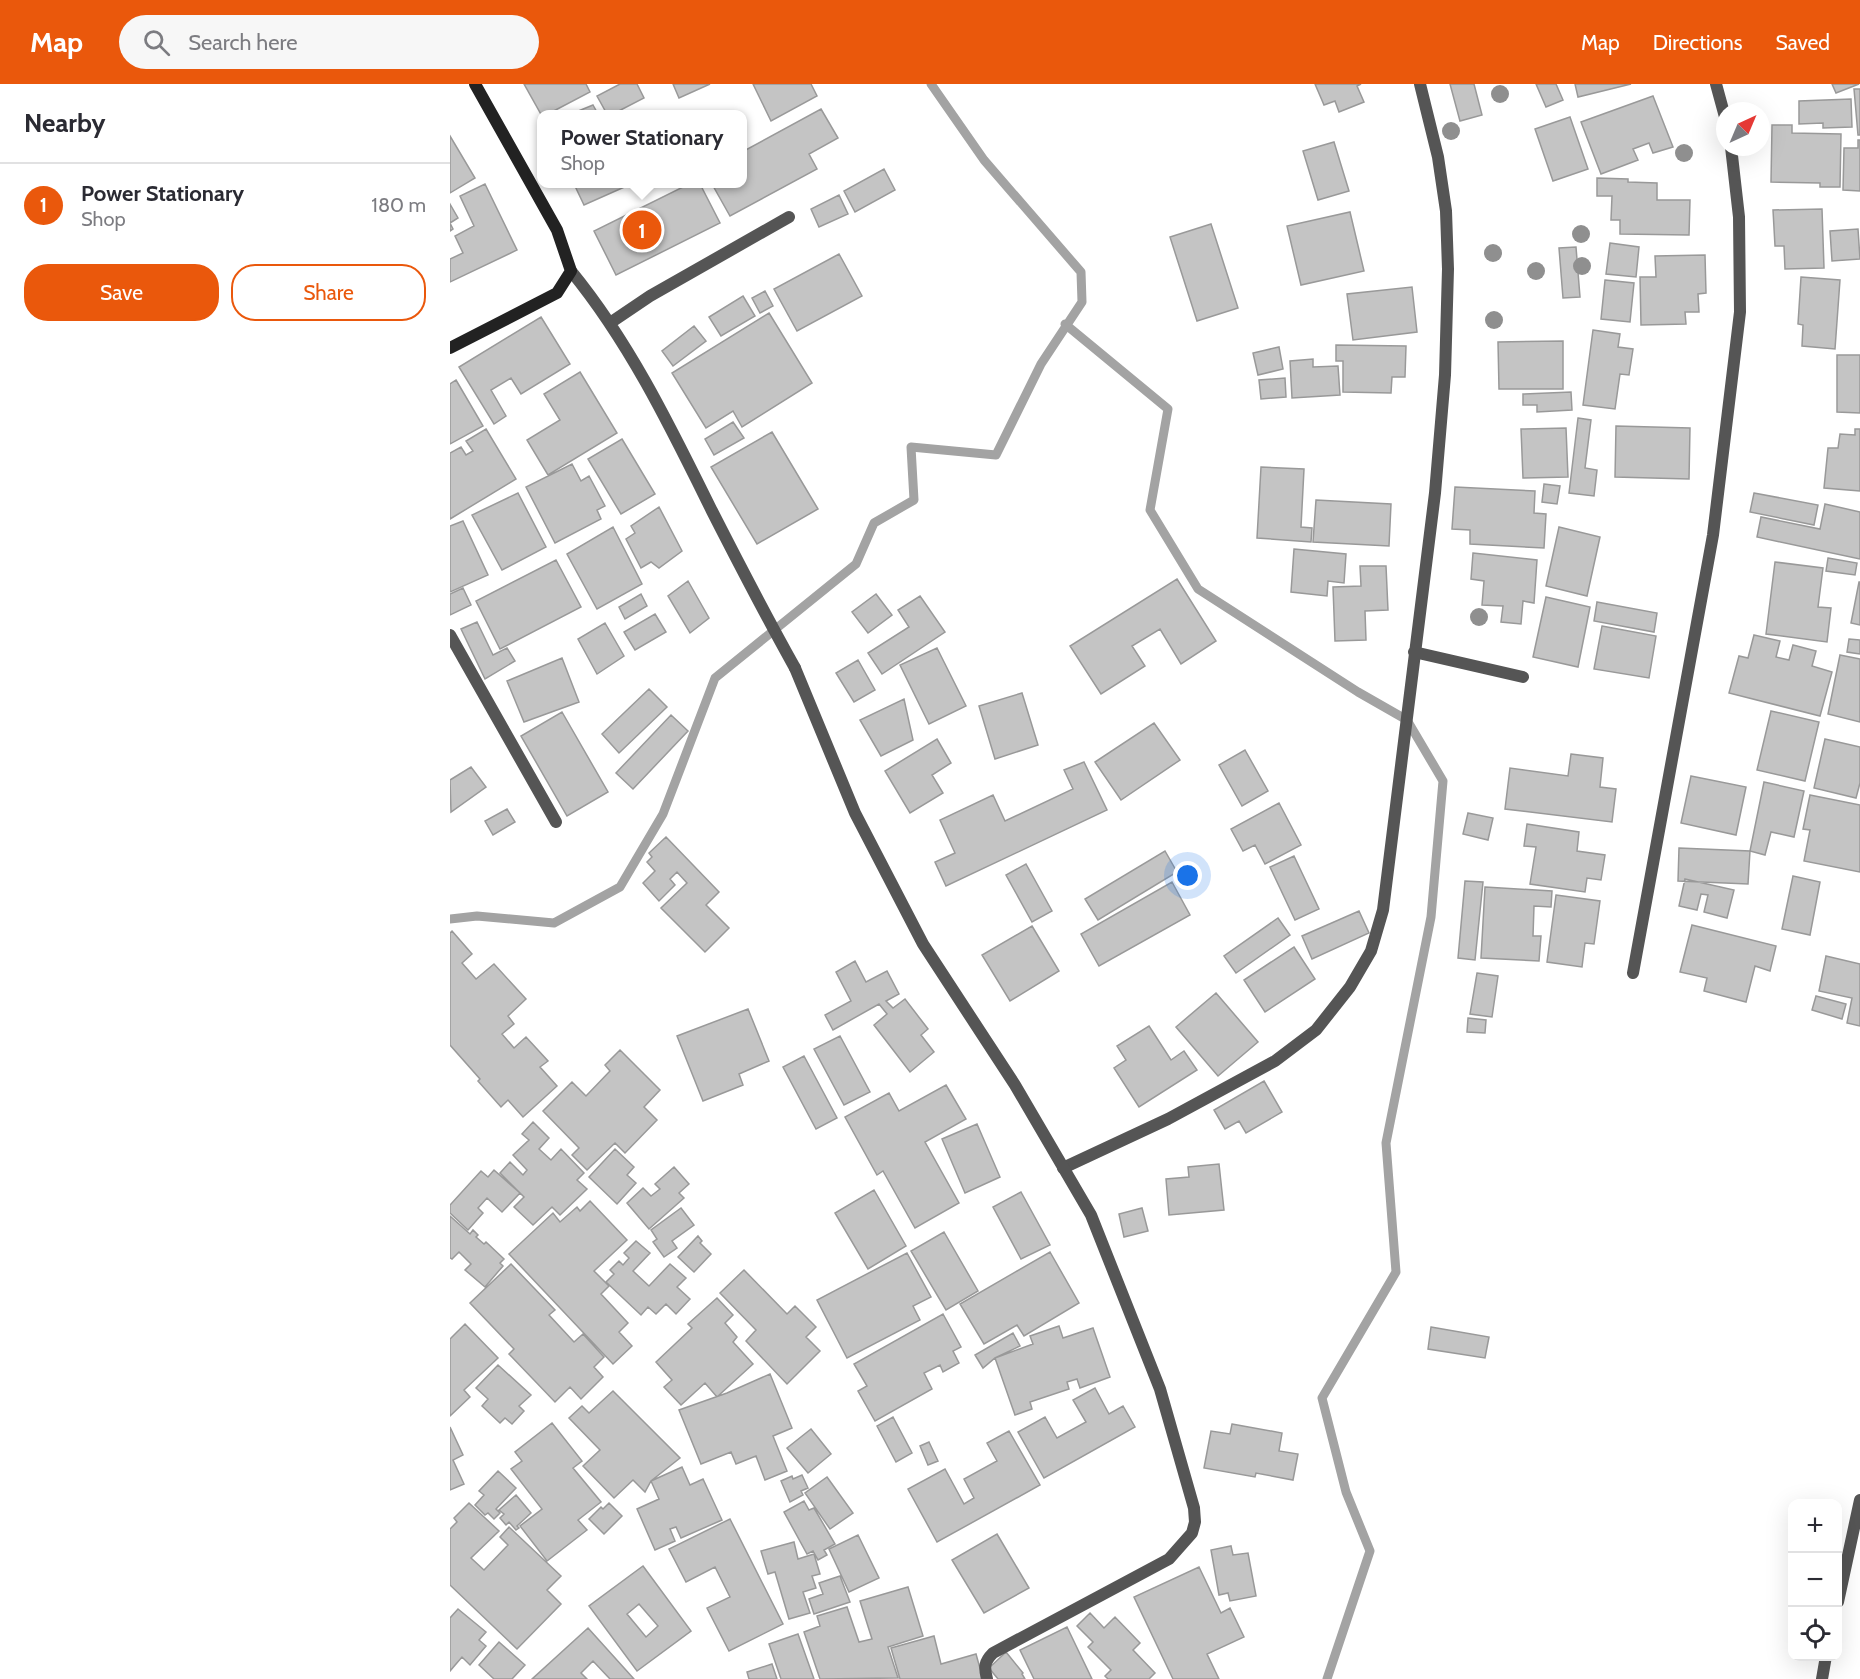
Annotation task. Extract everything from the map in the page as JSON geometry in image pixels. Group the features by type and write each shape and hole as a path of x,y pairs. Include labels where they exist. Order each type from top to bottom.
{"main road":[{"path":"450,348 557,293 571,271 557,230 475,84"}],"street":[{"path":"1063,1168 1168,1119 1275,1061 1316,1030 1350,987 1371,951 1383,910 1437,470 1445,375 1448,269 1446,211 1438,157 1420,84"},
{"path":"1716,84 1721,102"},
{"path":"1633,973 1713,535 1740,312 1739,217 1732,156"},
{"path":"610,323 650,296 789,217"},
{"path":"571,271 610,323 665,416 753,593 795,668 855,813 918,935 1015,1085 1091,1215 1160,1389 1194,1508 1195,1522 1192,1533 1170,1559 993,1653 984,1667 987,1679"},
{"path":"450,635 556,822"},
{"path":"1414,652 1523,677"},
{"path":"1842,1583 1860,1500"},
{"path":"1822,1679 1825,1661"}],"building":[{"path":"524,84 586,84 590,92 556,110 539,110"},
{"path":"620,84 637,84 644,98 621,110 605,110 597,96"},
{"path":"673,84 710,84 679,98"},
{"path":"753,84 811,84 817,96 771,121"},
{"path":"1315,84 1361,84 1357,86 1364,102 1339,112 1335,101 1324,105"},
{"path":"1450,84 1474,84 1482,115 1460,121"},
{"path":"1536,84 1556,84 1563,100 1546,107"},
{"path":"1575,84 1631,84 1578,97"},
{"path":"1832,84 1859,84 1836,93"},
{"path":"1854,89 1860,89 1860,135 1858,135"},
{"path":"1653,96 1673,147 1653,153 1649,143 1633,149 1638,160 1601,174 1581,122"},
{"path":"1851,99 1852,127 1823,128 1823,123 1799,124 1799,101"},
{"path":"593,105 596,110 581,110"},
{"path":"821,109 838,138 809,154 817,169 730,216 714,188 747,188 747,149"},
{"path":"1570,117 1588,169 1553,181 1535,129"},
{"path":"1772,125 1792,125 1792,133 1841,134 1840,187 1820,187 1820,183 1771,182"},
{"path":"450,136 475,178 450,193"},
{"path":"1858,140 1860,140 1860,191 1843,190 1844,148 1858,148"},
{"path":"1334,142 1349,191 1318,200 1303,151"},
{"path":"884,169 895,190 855,212 844,191"},
{"path":"1597,178 1657,183 1657,200 1690,200 1689,235 1620,234 1620,220 1611,220 1612,196 1597,196"},
{"path":"485,184 517,250 450,282 450,259 463,253 455,236 474,226 460,196"},
{"path":"576,188 622,188 584,205"},
{"path":"681,188 702,188 720,223 616,275 594,231"},
{"path":"839,195 848,214 819,227 811,209"},
{"path":"450,204 458,218 450,223"},
{"path":"1822,209 1824,268 1785,269 1784,246 1775,246 1773,210"},
{"path":"1350,212 1364,271 1301,285 1287,226"},
{"path":"1211,224 1238,308 1197,321 1170,237"},
{"path":"1858,229 1860,259 1832,261 1830,231"},
{"path":"1610,243 1639,247 1636,277 1606,274"},
{"path":"1576,247 1580,297 1563,298 1559,248"},
{"path":"839,254 862,296 797,331 774,289"},
{"path":"1705,255 1706,293 1698,294 1699,312 1685,312 1686,324 1641,325 1640,277 1656,277 1655,256"},
{"path":"1801,277 1840,280 1835,349 1802,346 1803,325 1798,324"},
{"path":"1605,280 1634,283 1630,322 1601,319"},
{"path":"1412,287 1417,332 1353,340 1347,294"},
{"path":"765,291 773,306 760,313 752,298"},
{"path":"743,296 755,316 721,336 709,317"},
{"path":"769,313 812,383 742,427 733,411 706,428 672,373"},
{"path":"541,317 570,364 521,394 511,378 491,390 506,416 494,424 459,367"},
{"path":"694,326 706,341 673,366 662,351"},
{"path":"1593,330 1620,334 1618,347 1633,349 1629,375 1620,374 1615,409 1583,405"},
{"path":"1563,341 1563,389 1499,389 1498,342"},
{"path":"1336,345 1406,346 1405,377 1392,377 1391,393 1343,392 1343,361 1336,361"},
{"path":"1279,347 1283,369 1258,375 1253,353"},
{"path":"1837,355 1860,355 1860,413 1837,412"},
{"path":"1313,359 1313,367 1338,366 1340,395 1292,398 1290,361"},
{"path":"580,372 617,433 548,475 527,440 560,420 544,394"},
{"path":"1285,378 1286,397 1261,399 1259,380"},
{"path":"456,380 483,426 450,444 450,384"},
{"path":"1571,392 1572,410 1537,412 1537,405 1523,405 1523,394"},
{"path":"1578,418 1591,420 1585,468 1597,470 1594,496 1569,493"},
{"path":"733,422 744,438 714,455 705,439"},
{"path":"1616,426 1690,428 1689,479 1615,477"},
{"path":"1566,428 1568,477 1523,478 1521,429"},
{"path":"486,429 516,479 450,519 450,453 461,447 466,455 473,451 466,441"},
{"path":"1855,429 1860,429 1860,491 1824,488 1828,448 1838,448 1840,434 1855,435"},
{"path":"772,432 818,509 757,544 711,467"},
{"path":"622,439 655,494 621,514 588,459"},
{"path":"572,464 581,481 589,476 605,506 597,510 601,519 555,543 526,487"},
{"path":"1261,467 1304,469 1301,527 1312,528 1311,542 1257,538"},
{"path":"1544,484 1560,486 1557,504 1542,502"},
{"path":"1455,487 1535,491 1534,513 1546,514 1544,548 1470,544 1470,530 1452,529"},
{"path":"518,493 546,547 502,570 472,515"},
{"path":"1754,493 1818,505 1814,525 1750,512"},
{"path":"1316,500 1391,504 1389,546 1313,542"},
{"path":"1825,504 1860,512 1860,559 1757,537 1761,517 1820,529"},
{"path":"659,507 682,551 659,568 651,562 641,568 626,539 635,533 631,526"},
{"path":"463,521 488,575 450,592 450,526"},
{"path":"613,527 642,584 597,609 567,554"},
{"path":"1559,527 1600,537 1587,596 1546,586"},
{"path":"1294,549 1346,554 1344,583 1328,581 1327,596 1291,592"},
{"path":"1473,553 1537,560 1534,603 1523,601 1521,624 1501,622 1503,606 1482,605 1484,581 1471,579"},
{"path":"1828,558 1857,563 1855,575 1826,571"},
{"path":"556,560 581,607 500,649 476,601"},
{"path":"1775,562 1823,568 1818,607 1831,608 1827,642 1766,634"},
{"path":"1360,566 1386,566 1388,610 1365,611 1366,640 1335,641 1333,587 1361,586"},
{"path":"1177,579 1216,641 1181,664 1160,629 1132,646 1145,666 1101,694 1070,646"},
{"path":"688,581 709,618 690,633 668,596"},
{"path":"1860,582 1860,625 1851,623"},
{"path":"463,588 471,605 450,615 450,594"},
{"path":"641,594 647,606 625,619 619,607"},
{"path":"876,594 892,615 868,633 852,612"},
{"path":"920,596 945,632 882,674 868,653 909,627 898,610"},
{"path":"1546,597 1590,607 1578,667 1533,657"},
{"path":"1597,602 1657,613 1654,632 1594,621"},
{"path":"655,614 666,632 635,650 624,632"},
{"path":"477,622 493,655 507,648 515,661 485,679 461,629"},
{"path":"605,623 624,656 597,674 578,639"},
{"path":"1602,626 1656,636 1649,678 1594,669"},
{"path":"1754,635 1780,641 1776,657 1789,660 1793,645 1816,651 1812,666 1832,672 1820,716 1729,693 1739,656 1748,658"},
{"path":"1849,639 1860,640 1860,654 1847,652"},
{"path":"937,648 966,706 929,724 900,665"},
{"path":"1840,655 1860,659 1860,722 1828,714"},
{"path":"562,658 579,702 524,722 507,681"},
{"path":"858,660 875,690 854,702 836,673"},
{"path":"649,689 667,707 619,753 602,734"},
{"path":"1022,693 1038,745 995,759 979,706"},
{"path":"904,699 913,740 881,756 860,720"},
{"path":"1771,711 1819,722 1805,781 1757,770"},
{"path":"562,712 608,792 567,816 521,736"},
{"path":"671,715 688,731 633,789 616,773"},
{"path":"1154,723 1180,760 1121,800 1095,762"},
{"path":"937,739 951,763 932,775 943,793 910,813 885,771"},
{"path":"1825,739 1860,747 1860,783 1856,798 1814,788"},
{"path":"1245,750 1268,791 1242,806 1219,765"},
{"path":"1571,754 1603,758 1600,787 1616,789 1612,822 1505,809 1510,768 1568,776"},
{"path":"1084,762 1107,810 946,886 935,862 955,853 940,820 993,795 1005,821 1073,789 1064,770"},
{"path":"471,767 486,787 451,812 450,780"},
{"path":"1691,776 1746,787 1736,835 1681,823"},
{"path":"1764,782 1804,791 1794,837 1771,832 1765,855 1750,851"},
{"path":"1810,795 1860,805 1860,872 1804,861 1810,830 1803,829"},
{"path":"1279,803 1301,845 1265,864 1255,845 1243,851 1231,829"},
{"path":"507,809 515,822 493,835 485,821"},
{"path":"1468,813 1493,818 1488,840 1463,834"},
{"path":"1527,824 1579,832 1577,851 1605,855 1601,880 1587,878 1585,892 1530,884 1536,847 1524,846"},
{"path":"666,837 719,892 706,905 729,928 705,952 661,908 687,883 677,872 670,879 675,885 659,901 643,883 655,871 647,862 652,857 649,853"},
{"path":"1679,848 1750,851 1748,884 1678,881"},
{"path":"1165,851 1177,872 1098,920 1085,899"},
{"path":"1294,856 1319,909 1295,920 1270,867"},
{"path":"1026,864 1052,911 1032,922 1006,875"},
{"path":"1793,876 1820,882 1810,935 1782,929"},
{"path":"1685,879 1734,890 1727,918 1704,912 1708,895 1701,894 1697,910 1679,906"},
{"path":"1465,881 1483,882 1475,960 1458,958"},
{"path":"1172,882 1190,915 1099,966 1081,934"},
{"path":"1485,887 1552,891 1551,907 1534,906 1533,936 1541,936 1539,961 1481,958"},
{"path":"1556,895 1600,901 1594,944 1585,943 1582,967 1547,962"},
{"path":"1359,911 1369,933 1312,959 1302,936"},
{"path":"1278,918 1290,935 1236,973 1224,956"},
{"path":"1692,925 1776,946 1770,971 1755,966 1746,1002 1704,991 1707,978 1680,972"},
{"path":"1032,926 1059,971 1010,1001 982,955"},
{"path":"452,931 472,954 462,963 476,979 494,964 526,999 508,1016 514,1024 502,1034 514,1048 526,1037 548,1061 540,1067 557,1086 523,1117 508,1100 501,1107 450,1045 450,933"},
{"path":"1294,947 1315,979 1265,1012 1244,980"},
{"path":"1826,956 1860,964 1860,1026 1847,1023 1852,998 1819,991"},
{"path":"855,961 866,982 887,971 899,994 886,1001 893,1008 905,999 928,1029 921,1035 934,1052 910,1072 874,1025 887,1014 879,1004 833,1030 825,1015 851,1001 836,972"},
{"path":"1477,973 1498,976 1492,1017 1470,1014"},
{"path":"1216,993 1258,1042 1218,1076 1176,1027"},
{"path":"1816,996 1846,1004 1842,1019 1812,1010"},
{"path":"748,1009 769,1061 739,1074 743,1085 703,1101 677,1036"},
{"path":"1468,1018 1486,1020 1485,1033 1467,1032"},
{"path":"1149,1026 1171,1060 1184,1051 1197,1070 1139,1107 1114,1068 1126,1060 1117,1046"},
{"path":"840,1036 870,1092 844,1105 814,1049"},
{"path":"620,1050 660,1090 644,1107 657,1120 625,1153 615,1143 587,1170 572,1155 579,1148 543,1111 572,1082 586,1096 610,1071 605,1065"},
{"path":"804,1056 837,1118 816,1129 783,1067"},
{"path":"1264,1081 1282,1112 1246,1133 1239,1121 1225,1129 1214,1110"},
{"path":"946,1085 966,1119 925,1142 959,1203 915,1228 883,1171 877,1175 845,1117 889,1093 899,1111"},
{"path":"533,1122 549,1138 539,1149 551,1160 561,1149 584,1173 577,1180 587,1189 560,1215 552,1207 533,1225 514,1207 524,1197 500,1173 510,1162 523,1175 527,1170 513,1155 529,1140 522,1134"},
{"path":"977,1124 1000,1177 965,1193 942,1139"},
{"path":"615,1149 634,1167 627,1175 636,1183 617,1204 589,1177"},
{"path":"1219,1164 1224,1210 1169,1215 1166,1179 1189,1177 1188,1167"},
{"path":"674,1167 689,1184 679,1193 684,1198 649,1229 627,1203 643,1188 651,1196 660,1189 655,1184"},
{"path":"494,1170 520,1193 502,1212 487,1198 478,1208 483,1213 468,1230 450,1213 450,1205 481,1171 488,1177"},
{"path":"874,1190 906,1246 868,1269 835,1213"},
{"path":"1021,1192 1050,1245 1021,1259 993,1207"},
{"path":"590,1201 627,1240 594,1271 609,1286 601,1294 628,1323 619,1332 632,1346 613,1364 509,1254 553,1213 560,1222 577,1207 580,1211"},
{"path":"681,1208 694,1225 672,1241 677,1248 664,1257 653,1242 657,1239 651,1230"},
{"path":"1142,1208 1148,1231 1124,1237 1119,1214"},
{"path":"450,1216 470,1234 473,1230 478,1235 476,1237 484,1244 486,1242 504,1259 500,1263 503,1266 485,1287 465,1270 471,1264 459,1252 452,1259 450,1258"},
{"path":"944,1232 978,1291 946,1310 911,1251"},
{"path":"698,1236 702,1241 700,1243 711,1254 694,1272 678,1257"},
{"path":"636,1241 650,1253 633,1271 649,1286 670,1264 686,1278 677,1287 690,1299 676,1314 666,1304 656,1314 648,1307 641,1315 606,1282 614,1274 610,1270 619,1261 623,1265 629,1258 624,1253"},
{"path":"1050,1252 1079,1303 1024,1336 1017,1325 984,1344 960,1304"},
{"path":"907,1253 931,1297 913,1306 920,1320 847,1358 817,1300"},
{"path":"511,1264 555,1310 549,1315 574,1342 583,1334 604,1357 594,1367 603,1377 581,1399 570,1387 555,1402 509,1354 514,1349 470,1303"},
{"path":"744,1270 787,1314 795,1306 816,1327 806,1337 820,1351 787,1384 746,1341 756,1330 720,1293"},
{"path":"717,1298 733,1315 725,1323 737,1337 733,1342 753,1364 717,1397 705,1383 681,1405 664,1387 672,1380 656,1362 692,1328 688,1324"},
{"path":"943,1314 961,1347 953,1351 959,1363 943,1372 940,1365 924,1373 932,1389 875,1421 858,1391 867,1386 854,1364"},
{"path":"465,1324 498,1358 464,1390 470,1397 450,1416 450,1339"},
{"path":"1059,1326 1063,1338 1093,1328 1110,1377 1080,1388 1077,1379 1067,1382 1069,1389 1030,1402 1032,1409 1015,1415 995,1358 1033,1344 1030,1336"},
{"path":"1431,1327 1489,1337 1485,1358 1428,1349"},
{"path":"1013,1333 1020,1346 995,1358 983,1368 975,1355"},
{"path":"498,1365 531,1395 519,1406 524,1411 512,1424 505,1418 500,1423 482,1406 488,1399 476,1388"},
{"path":"770,1374 792,1428 773,1436 787,1471 765,1480 756,1456 736,1464 731,1452 701,1464 679,1410 727,1393"},
{"path":"1095,1388 1109,1414 1123,1406 1135,1427 1044,1478 1018,1432 1045,1417 1057,1438 1086,1422 1073,1400"},
{"path":"613,1391 680,1458 651,1481 645,1492 633,1480 614,1498 583,1466 600,1450 569,1418 582,1406 589,1413"},
{"path":"893,1417 912,1453 896,1462 877,1426"},
{"path":"552,1423 582,1461 573,1468 601,1502 578,1520 587,1530 547,1561 520,1526 542,1509 511,1469 522,1461 515,1452"},
{"path":"1232,1424 1282,1433 1279,1451 1298,1454 1293,1480 1256,1473 1255,1477 1204,1468 1211,1431 1230,1434"},
{"path":"450,1427 463,1455 453,1460 464,1484 450,1490"},
{"path":"811,1429 831,1454 808,1473 787,1448"},
{"path":"1009,1431 1040,1485 937,1542 908,1489 945,1469 964,1504 974,1498 964,1479 997,1461 987,1443"},
{"path":"929,1442 938,1461 928,1465 920,1446"},
{"path":"682,1467 690,1485 703,1479 722,1520 681,1538 676,1527 670,1529 675,1541 655,1550 637,1509 659,1499 651,1481"},
{"path":"498,1471 516,1488 496,1509 500,1513 494,1519 488,1513 485,1515 475,1505 484,1495 479,1491"},
{"path":"802,1475 808,1488 801,1491 803,1495 790,1502 781,1481"},
{"path":"827,1477 853,1513 830,1529 805,1493"},
{"path":"516,1495 531,1513 517,1526 519,1528 516,1530 509,1522 506,1525 500,1518 504,1514 499,1510"},
{"path":"804,1501 809,1510 814,1508 835,1544 824,1550 827,1555 818,1560 813,1551 807,1554 784,1512"},
{"path":"469,1503 499,1531 471,1558 484,1570 508,1545 500,1537 509,1527 561,1576 547,1590 561,1604 517,1649 450,1585 450,1529 457,1522 454,1518"},
{"path":"609,1503 622,1516 604,1534 589,1519 601,1507 603,1509"},
{"path":"730,1519 783,1624 729,1651 707,1608 730,1597 715,1567 686,1582 669,1549"},
{"path":"997,1534 1029,1588 984,1613 952,1560"},
{"path":"858,1535 879,1578 849,1592 829,1549"},
{"path":"794,1542 798,1559 814,1554 820,1574 812,1576 816,1588 803,1592 810,1613 789,1619 775,1572 768,1574 761,1551"},
{"path":"1231,1546 1233,1555 1248,1553 1256,1596 1230,1601 1228,1593 1219,1595 1211,1550"},
{"path":"643,1566 691,1631 637,1671 589,1606","holes":["639,1604 658,1626 646,1637 627,1614"]},
{"path":"1199,1567 1221,1613 1230,1608 1244,1637 1207,1654 1219,1679 1173,1679 1134,1597"},
{"path":"840,1576 850,1602 814,1614 809,1599 823,1594 819,1583"},
{"path":"908,1587 923,1636 888,1647 898,1678 820,1679 804,1632 820,1626 817,1616 847,1607 859,1642 872,1639 860,1601"},
{"path":"458,1609 486,1632 479,1640 486,1646 470,1665 462,1657 450,1671 450,1618"},
{"path":"1090,1613 1104,1628 1115,1617 1140,1643 1133,1650 1155,1673 1149,1679 1108,1679 1105,1676 1111,1670 1088,1647 1093,1642 1077,1626"},
{"path":"1067,1627 1092,1679 1034,1679 1020,1650"},
{"path":"588,1628 634,1679 610,1679 593,1661 581,1673 587,1679 532,1679"},
{"path":"798,1634 814,1679 781,1679 769,1644"},
{"path":"934,1636 941,1664 976,1654 983,1679 900,1679 891,1648"},
{"path":"499,1642 525,1665 512,1679 494,1679 479,1665"},
{"path":"1006,1652 1023,1673 1025,1679 998,1679 989,1668"},
{"path":"772,1664 777,1679 749,1679 747,1672"}],"waterway":[{"path":"450,919 477,916 554,923 620,887 663,814 715,678 856,564 874,523 914,500 911,447 996,455 1041,364 1082,302 1081,272 984,160 931,84"},
{"path":"1065,324 1168,409 1150,510 1198,589 1358,692 1407,720 1443,781 1431,917 1386,1143 1396,1272 1322,1398 1346,1492 1370,1551 1327,1679"}],"place":[{"name":"Power Stationary","path":"642,230"}]}
